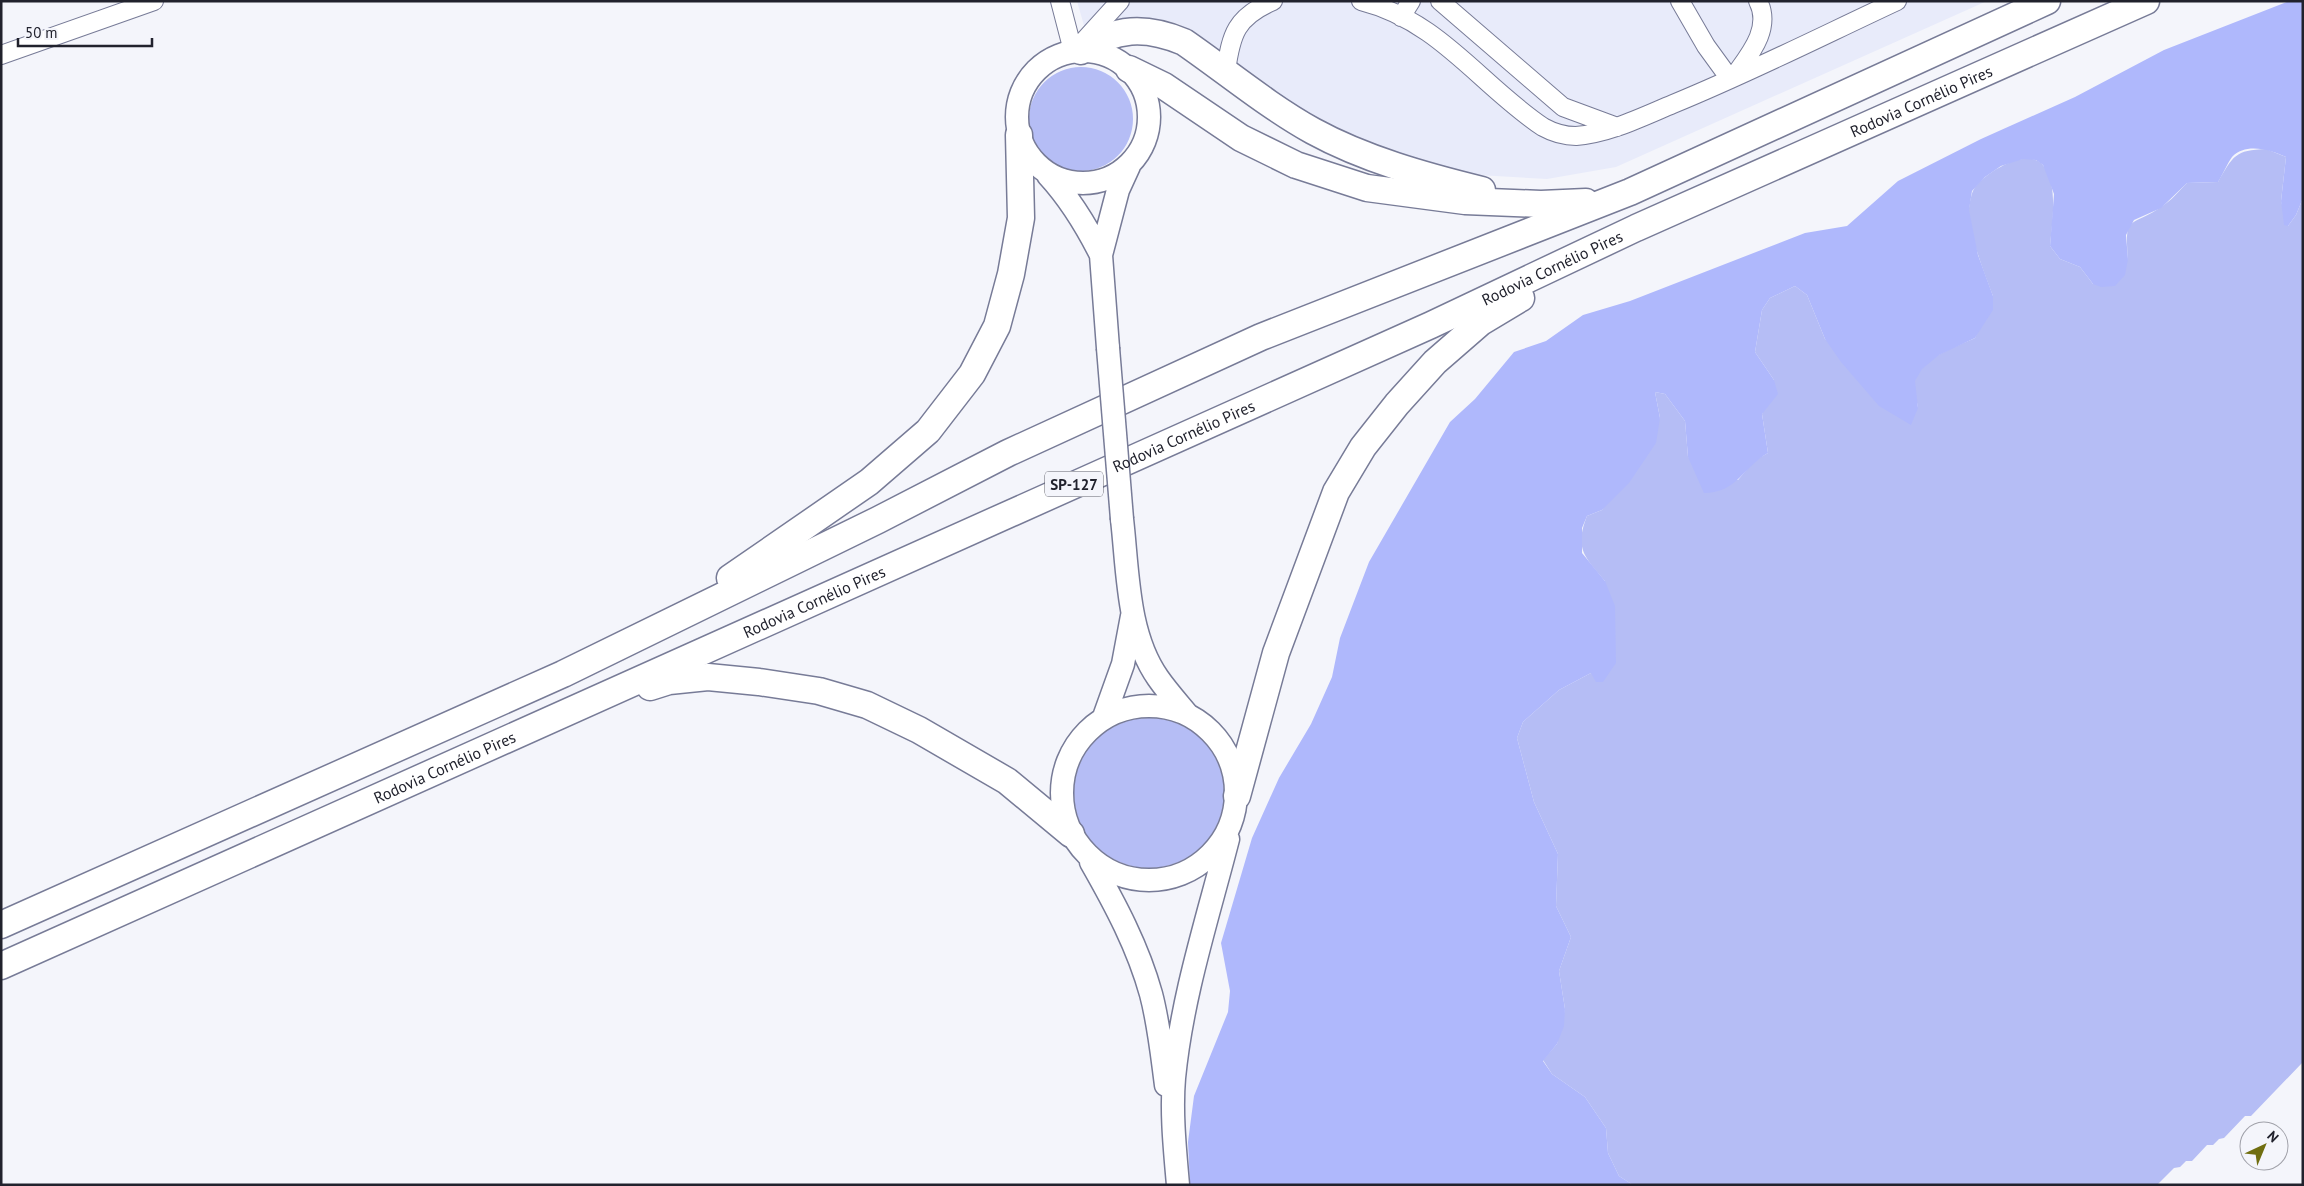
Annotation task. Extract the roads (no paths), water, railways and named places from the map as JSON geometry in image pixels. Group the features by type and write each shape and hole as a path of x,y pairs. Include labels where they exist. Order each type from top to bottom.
{"highway":[{"path":"1,925 554,678 878,520 1008,453 1261,337 1630,192 2047,1"},
{"name":"Rodovia Cornélio Pires","path":"1,966 1431,325 1636,228 2146,1"},
{"path":"1077,51 1099,38 1129,30 1154,32 1184,42 1312,131 1351,149 1435,177 1541,204"},
{"path":"1129,69 1164,86 1241,138 1296,165 1366,188 1465,201 1541,204 1587,202 1630,192"},
{"path":"649,632 869,482 928,431 972,374 997,326 1012,274 1021,218 1018,135"},
{"path":"1235,808 1276,653 1324,518 1336,492 1364,447 1397,404 1435,362 1481,322 1636,228"},
{"path":"561,715 669,681 708,677 818,691 867,705 919,730 1007,781 1071,834"}],"main road":[{"path":"1101,255 1085,223 1068,196 1034,162 1025,150 1018,135 1016,112 1022,90 1035,70 1054,57 1077,51 1095,51 1114,58 1129,69 1142,86 1149,107 1149,128 1142,149 1129,166 1118,190 1101,255 1122,519 1133,610 1143,648 1154,670 1187,714"},
{"path":"1046,173 1066,182 1089,184 1111,178 1129,166"},
{"path":"1104,717 1123,664 1133,610"},
{"path":"1174,1138 1174,1079 1184,1010 1235,808 1234,771 1224,748 1208,728 1187,714 1160,706 1131,707 1104,717 1084,734 1069,756 1062,782 1062,808 1071,834 1087,855 1114,902 1133,943 1151,995 1174,1138 1178,1185"},
{"path":"1087,855 1111,872 1140,881 1170,879 1197,867 1219,847 1235,808"}],"street":[{"path":"1,55 154,1"},
{"path":"1060,1 1077,51"},
{"path":"1077,51 1120,1"},
{"path":"1226,71 1230,42 1240,22 1258,8 1273,1"},
{"path":"1360,1 1378,6 1417,24 1462,57 1496,90 1544,128 1559,134 1575,136 1618,127 1731,78 1897,1"},
{"path":"1401,17 1411,1"},
{"path":"1440,1 1563,108 1618,127"},
{"path":"1680,1 1706,46 1731,78"},
{"path":"1731,78 1753,50 1760,35 1762,11 1758,1"}]}
